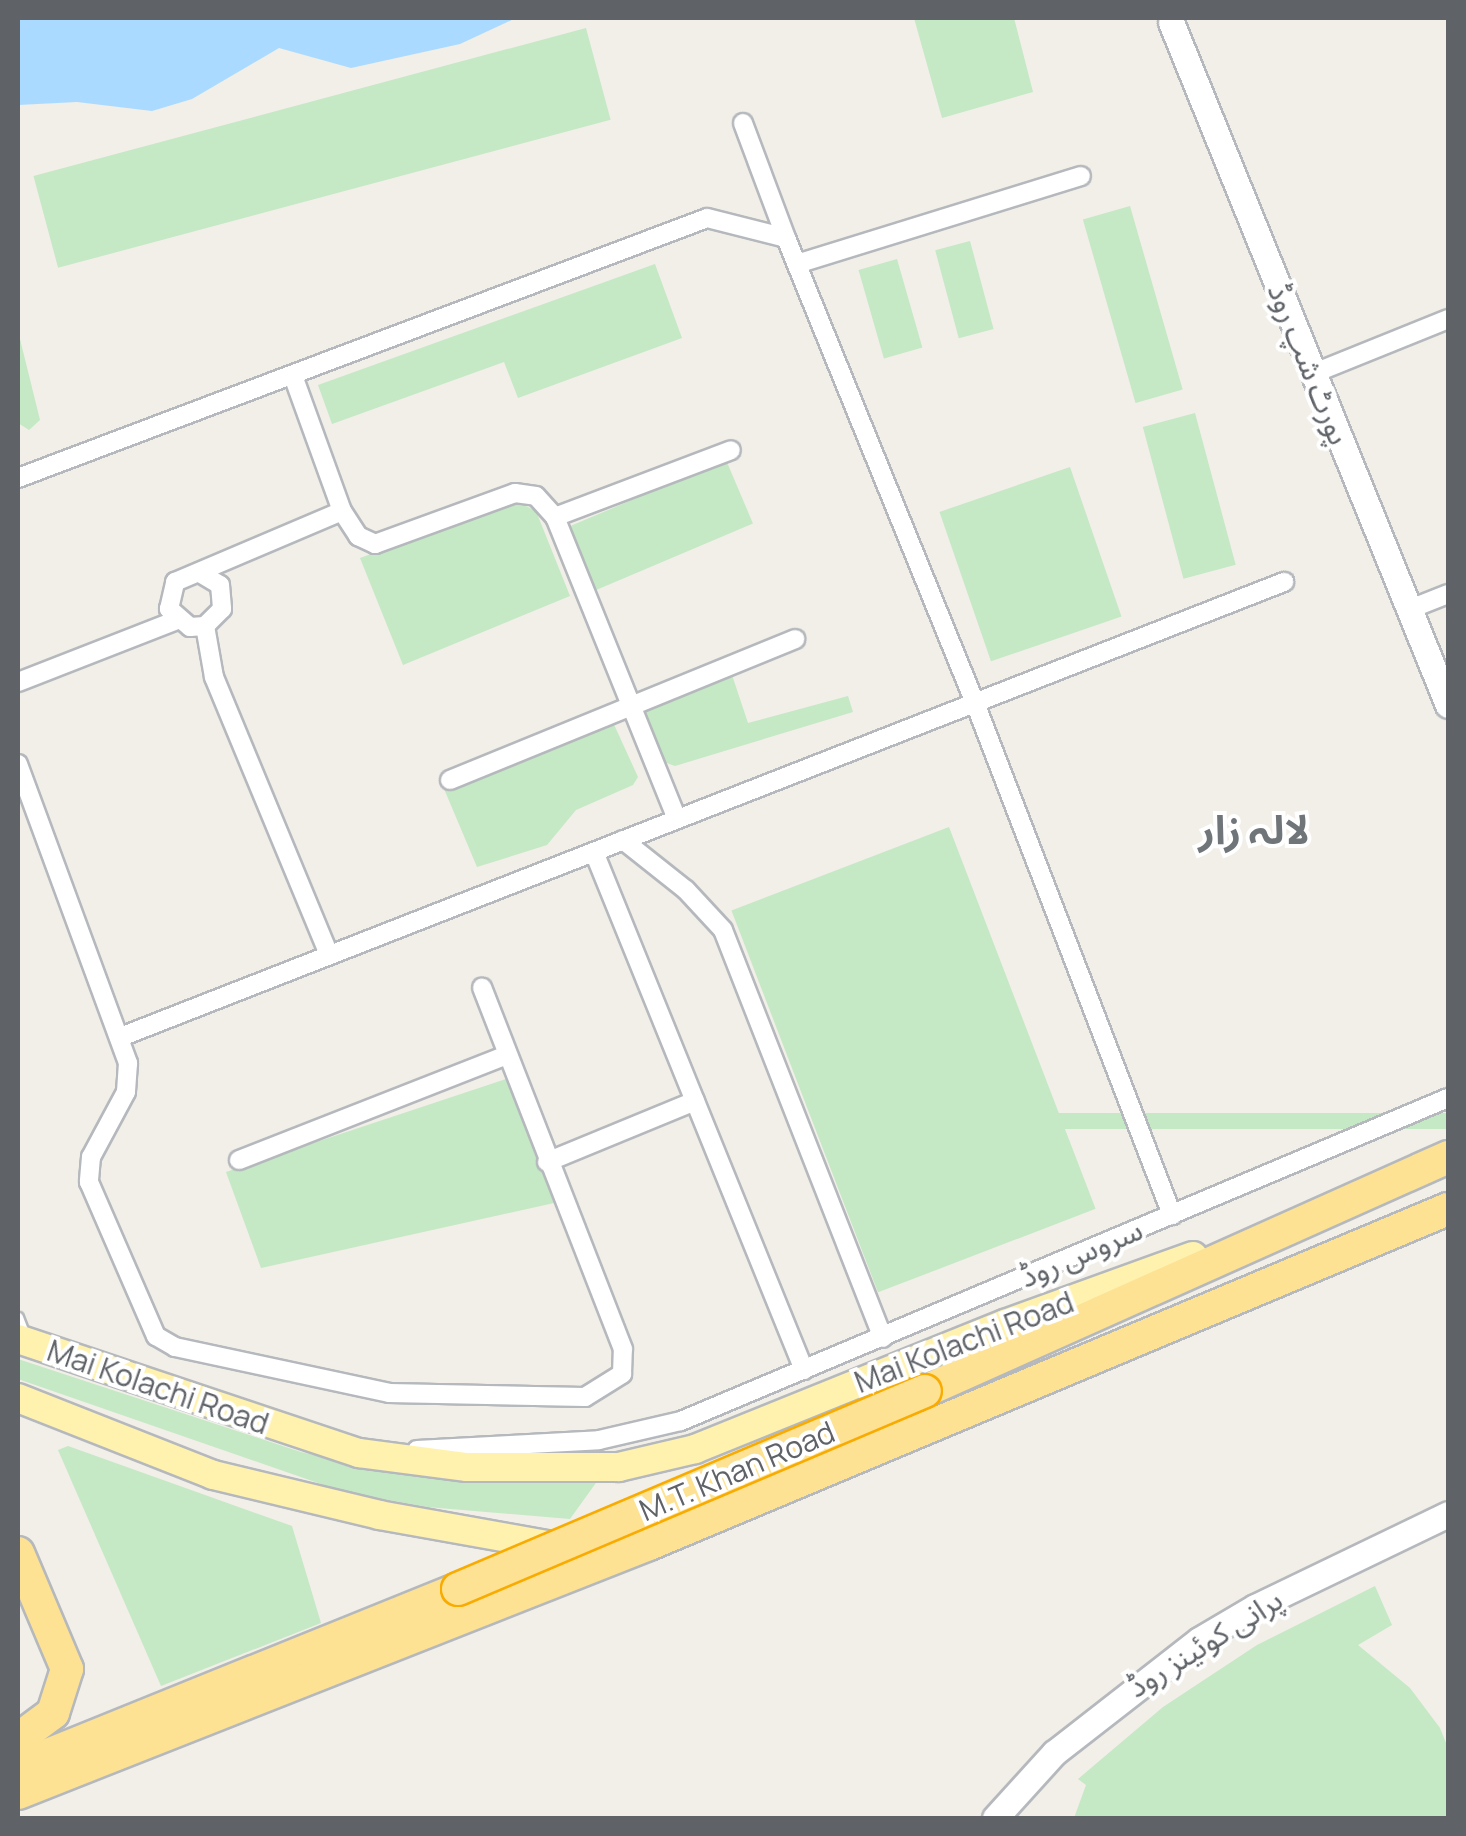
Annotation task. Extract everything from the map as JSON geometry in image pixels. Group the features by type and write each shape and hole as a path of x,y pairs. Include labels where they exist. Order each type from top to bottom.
{"highway":[{"name":"M.T. Khan Road","path":"18,1793 114,1741 924,1391 1448,1157"},
{"path":"1385,1234 1448,1198"},
{"name":"M.T. Khan Road","path":"18,1767 239,1704 650,1544 1448,1209"},
{"path":"18,1553 67,1669 53,1713 18,1739"}],"main road":[{"name":"Mai Kolachi Road","path":"21,1333 359,1453 468,1467 619,1467 695,1450 969,1338 1328,1208"},
{"name":"Mai Kolachi Road","path":"18,1398 213,1474 300,1498 594,1554 650,1544"}],"street":[{"name":"پورٹ شپ روڈ","path":"1172,22 1448,705"},
{"path":"743,123 975,703 1172,1215"},
{"path":"800,263 1082,176"},
{"path":"18,478 707,218 786,238"},
{"path":"1312,374 1448,319"},
{"path":"294,376 342,511 358,536 375,544 514,493 536,496 555,517 678,819"},
{"path":"555,517 731,450"},
{"path":"176,620 168,595 174,582 342,511"},
{"path":"200,572 220,586 224,597 222,609 206,626"},
{"path":"123,1036 1284,582"},
{"path":"1410,609 1448,594"},
{"path":"18,682 176,620 206,626"},
{"path":"206,626 214,677 330,955"},
{"path":"450,780 796,639"},
{"path":"18,764 123,1036 126,1092 92,1158 89,1182 156,1336 229,1364 389,1393 585,1397 606,1388 622,1374 623,1349 504,1056 482,988"},
{"path":"623,840 698,900 723,930 884,1338"},
{"path":"594,852 804,1370"},
{"path":"239,1160 504,1056"},
{"name":"سروس روڈ","path":"359,1453 600,1440 681,1421 1448,1098"},
{"path":"547,1162 695,1101"},
{"path":"956,1307 969,1338"},
{"name":"پرانی کوئینز روڈ","path":"996,1818 1054,1753 1200,1640 1255,1606 1448,1514"}],"green space":[{"path":"914,18 1014,18 1033,92 942,118"},
{"path":"586,28 611,120 58,268 33,176"},
{"path":"1130,206 1183,390 1136,403 1083,220"},
{"path":"970,241 994,329 959,338 935,250"},
{"path":"897,259 922,347 884,358 859,270"},
{"path":"655,264 682,338 518,398 504,362 332,424 318,385"},
{"path":"18,331 40,420 29,430 18,423"},
{"path":"1195,413 1236,565 1183,579 1143,427"},
{"path":"726,460 753,524 596,590 569,527"},
{"path":"1070,467 1121,616 991,661 940,512"},
{"path":"516,501 536,511 570,596 403,665 360,558"},
{"path":"732,675 748,723 848,696 853,712 675,766 664,762 641,711"},
{"path":"611,718 638,777 633,785 576,810 547,845 477,867 442,784"},
{"path":"949,827 1096,1209 878,1292 731,910"},
{"path":"506,1079 554,1203 261,1268 226,1172"},
{"path":"949,1113 1448,1113 1448,1129 949,1129"},
{"path":"18,1359 301,1452 387,1472 598,1480 570,1519 427,1507 344,1492 18,1379"},
{"path":"68,1446 292,1526 321,1623 161,1686 58,1450"},
{"path":"1375,1586 1392,1625 1358,1645 1410,1688 1440,1728 1448,1748 1448,1818 1074,1818 1086,1785 1078,1779 1163,1707 1257,1645"}],"water":[{"path":"18,18 516,18 460,44 351,68 279,48 192,99 152,111 77,102 18,105"}],"district":[{"name":"لالہ زار","path":"1254,829"}]}
